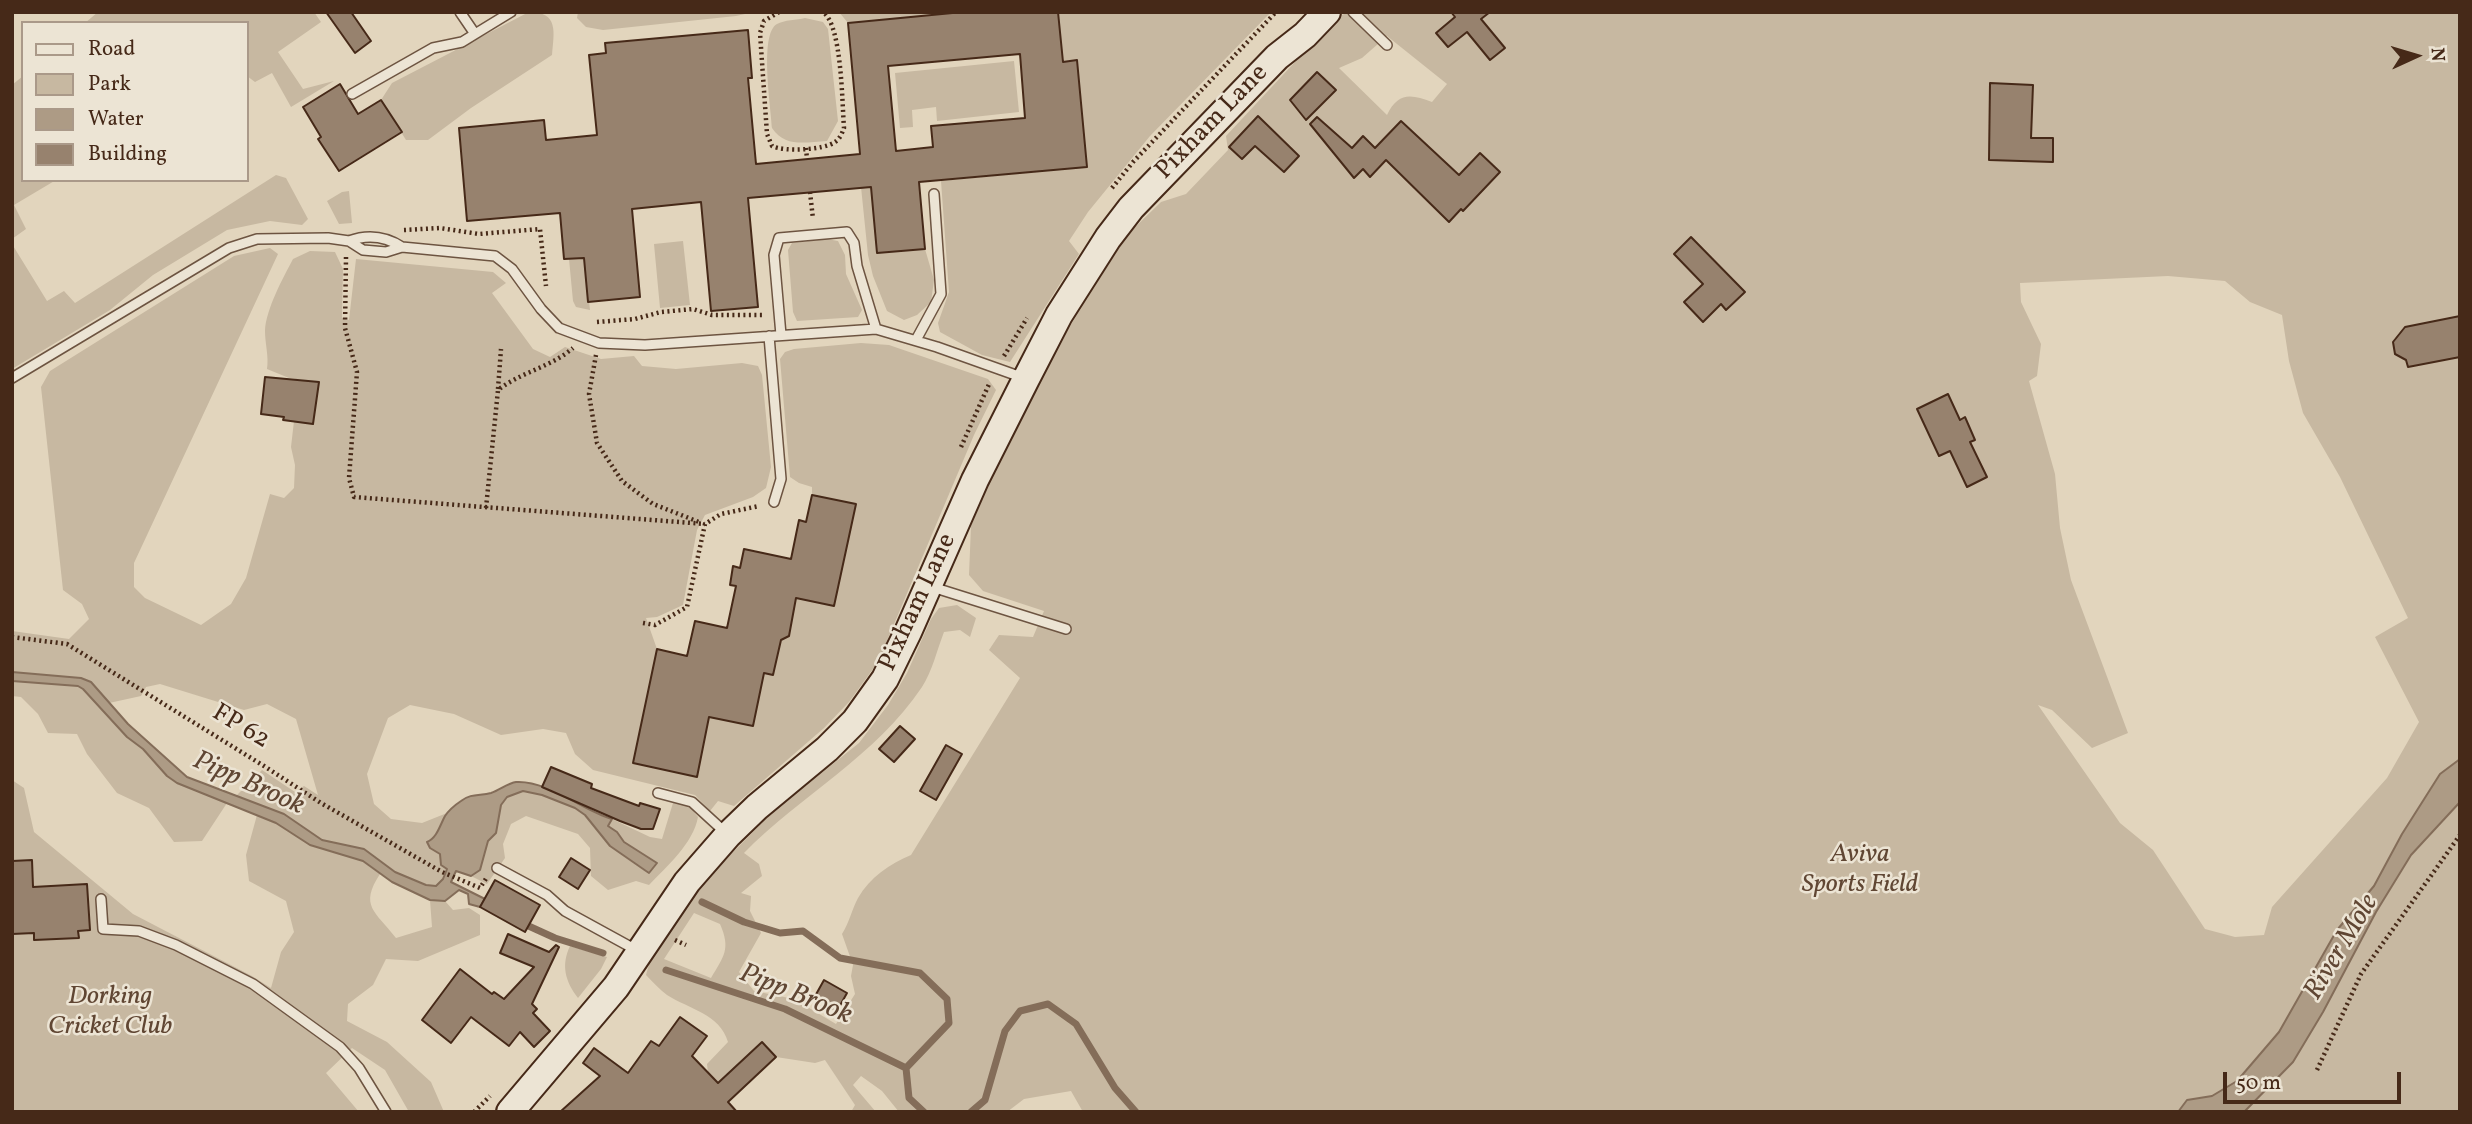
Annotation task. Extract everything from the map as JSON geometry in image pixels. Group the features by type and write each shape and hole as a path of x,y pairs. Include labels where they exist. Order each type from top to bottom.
{"main road":[{"name":"Pixham Lane","path":"1277,57 1308,12"},
{"name":"Pixham Lane","path":"502,1102 581,1031 616,987 687,881 728,835 757,807 827,750 855,721 884,679 908,632 975,480 1059,315 1108,238 1131,208 1277,57 1305,35 1327,12"}],"lane":[{"path":"460,12 475,34"},
{"path":"352,94 433,48 462,42 511,12"},
{"path":"1353,12 1387,45"},
{"path":"916,340 941,294 934,194"},
{"path":"781,335 774,255 779,238 846,232 854,243 857,267 876,329"},
{"path":"349,242 362,236 390,239 402,247"},
{"path":"12,378 229,248 257,239 328,239 349,242 363,250 387,252 402,247 495,256 512,269 541,309 559,328 599,342 645,345 876,329 916,340 1026,379"},
{"path":"769,336 781,479 774,502"},
{"path":"928,586 1066,629"},
{"path":"658,793 692,802 728,835"},
{"path":"497,868 547,895 565,911 640,951"},
{"path":"101,899 103,929 139,931 176,945 253,984 340,1047 359,1068 386,1112"}],"path":[{"path":"779,12 764,21 760,33 768,134 772,146 781,150 828,146 838,141 844,128 836,33 830,17 823,12"},
{"path":"806,148 807,159"},
{"path":"810,192 815,234"},
{"path":"402,230 440,228 479,234 540,229 548,293"},
{"path":"349,242 346,258 345,328 357,372 349,478 354,497 705,524 721,514 774,502"},
{"path":"586,320 597,322 635,319 660,312 693,309 712,316 764,314 769,336"},
{"path":"498,390 509,381 571,351 597,322"},
{"path":"584,338 596,355 589,394 597,443 622,481 653,504 705,524"},
{"path":"486,508 501,349"},
{"path":"958,456 997,369"},
{"path":"643,623 654,625 687,607 705,524"},
{"name":"FP 62","path":"12,637 67,644 321,803 442,873 480,888 497,868"},
{"path":"2317,1070 2361,974 2460,835"},
{"path":"474,1112 502,1102"}],"green space":[{"path":"98,12 314,12 321,22 278,52 303,89 334,81 291,107 272,73 255,82 248,77 248,21 87,21"},
{"path":"529,12 546,15 550,20 554,31 552,55 428,140 406,140 381,100 392,83"},
{"path":"578,12 754,12 603,30 586,27 577,18"},
{"path":"839,12 963,12 848,23"},
{"path":"1058,12 1271,12 1150,136 1088,212 1069,241 1079,254 1010,362 982,355 940,332 938,323 949,292 941,181 1087,167 1077,61 1063,62"},
{"name":"Aviva Sports Field","path":"1349,12 2460,12 2460,759 2440,774 2402,834 2374,886 2337,930 2279,1032 2237,1081 2212,1096 2187,1100 2178,1112 1083,1112 1071,1091 1024,1099 1007,1112 899,1112 882,1091 861,1076 853,1085 876,1112 851,1112 855,1105 825,1060 815,1063 776,1057 762,1043 720,1085 708,1073 707,1064 728,1042 724,1033 703,1013 667,995 646,975 651,957 701,884 774,811 859,743 888,705 907,673 931,619 939,608 957,605 976,618 970,637 960,630 944,632 926,681 903,712 860,755 789,812 744,853 759,864 762,876 741,893 751,896 750,911 761,933 739,972 754,991 794,999 836,1024 855,994 851,976 853,965 842,934 858,898 881,872 911,855 1020,678 989,650 999,635 1033,637 1044,611 983,591 969,575 971,526 1020,410 1127,235 1161,202 1186,194 1228,150 1226,136 1337,17","holes":["1387,36 1447,84 1432,102 1418,97 1406,97 1396,102 1387,115 1339,68 1362,58","2168,276 2225,281 2250,302 2282,315 2289,361 2303,413 2340,477 2408,618 2375,637 2419,722 2387,778 2272,907 2264,935 2235,937 2205,929 2153,850 2120,823 2038,705 2052,710 2092,748 2128,733 2071,580 2060,528 2055,474 2029,381 2037,376 2041,344 2021,302 2020,283","694,913 720,924 725,946 711,978 664,959"]},
{"path":"805,18 823,22 828,29 838,121 827,141 804,143 783,139 772,128 767,56 768,42 777,24"},
{"path":"1014,61 1019,112 937,121 936,107 912,110 913,127 900,128 895,73"},
{"path":"21,78 21,182 53,182 14,205 26,229 12,239 12,85"},
{"path":"276,175 286,178 308,219 302,225 270,221 227,230 153,275 110,310 12,369 12,244 47,301 64,291 75,303"},
{"path":"861,187 871,187 877,253 925,249 934,280 931,302 917,315 904,320 887,311 873,276 868,255"},
{"path":"349,191 352,223 339,224 327,201"},
{"path":"827,239 838,241 845,255 846,274 862,310 858,317 797,321 793,312 788,250 792,243"},
{"path":"683,241 690,305 660,308 654,244"},
{"path":"270,248 278,254 134,563 134,587 145,598 201,625 231,604 246,578 270,494 284,498 294,488 295,465 291,447 294,421 313,423 318,382 289,378 267,369 265,331 272,304 293,259 310,251 335,252 343,269 342,318 349,320 356,259 493,272 506,283 492,293 533,349 550,357 565,347 601,359 634,356 642,366 676,369 742,363 758,366 762,375 771,467 766,488 753,497 705,515 697,530 683,605 657,617 646,618 657,649 633,763 696,777 709,717 753,726 764,673 773,675 790,597 834,606 856,505 812,495 812,487 790,477 780,359 785,352 861,343 889,345 988,379 996,390 974,435 878,662 849,702 824,728 734,806 718,801 710,811 695,795 593,770 575,754 566,733 543,729 501,735 454,714 410,705 388,718 367,774 374,804 391,819 422,823 447,813 430,848 440,854 447,868 443,879 436,886 426,885 395,872 364,849 322,840 284,814 236,796 262,770 295,792 304,786 318,795 296,719 267,704 244,710 160,684 146,687 141,696 109,703 91,682 81,678 12,672 12,631 69,639 89,619 82,604 63,590 41,387 50,371 234,256"},
{"path":"584,257 590,310 576,307 573,301 569,259"},
{"path":"12,681 78,686 167,776 177,783 227,803 202,841 174,842 149,808 117,793 87,754 77,734 48,733 38,714 21,697 12,696"},
{"name":"Dorking Cricket Club","path":"12,780 24,788 34,832 133,914 271,988 281,952 294,932 286,901 249,881 246,855 257,815 276,823 310,845 363,861 380,874 370,901 376,914 396,938 432,927 430,900 445,901 453,910 469,908 480,915 480,935 418,961 386,959 373,985 348,1004 347,1021 387,1042 431,1082 444,1112 409,1112 385,1070 352,1048 326,1073 359,1112 12,1112"},
{"path":"523,791 542,795 575,808 585,815 610,846 648,873 656,863 624,842 617,832 608,826 612,819 650,837 662,839 673,803 688,805 698,817 685,845 649,885 636,881 608,890 591,876 590,848 578,834 526,816 511,824 503,844 505,858 487,884 471,876 480,870 488,841 496,833 501,805 507,797"},
{"path":"2460,802 2460,1112 2244,1112 2293,1062 2376,912 2411,855"},
{"path":"570,946 607,957 578,998 566,973"}],"water":[{"path":"12,672 81,678 91,682 128,724 187,777 284,814 322,840 364,849 395,872 426,885 436,886 447,869 441,865 440,854 430,848 427,842 436,834 448,812 468,797 491,793 516,782 553,791 612,819 608,826 617,832 624,842 657,863 649,873 610,846 585,815 575,808 542,795 523,791 507,797 501,805 496,833 488,841 480,870 471,876 456,871 451,882 485,899 480,907 469,904 468,894 459,890 445,901 430,900 392,882 363,861 310,845 276,823 177,783 127,737 78,686 12,681"},
{"name":"River Mole","path":"2460,759 2460,802 2411,855 2376,912 2293,1062 2244,1112 2178,1112 2187,1100 2212,1096 2237,1081 2279,1032 2337,930 2374,886 2402,834 2440,774"}],"building":[{"path":"326,12 351,12 371,41 355,53"},
{"path":"963,12 1058,12 1063,62 1077,60 1087,167 919,182 925,249 877,253 871,187 748,198 758,307 711,311 701,202 632,209 640,297 588,302 584,258 564,259 560,213 467,221 459,128 544,120 546,140 597,135 589,55 606,53 605,43 748,30 752,78 748,78 756,164 860,154 848,23","holes":["1020,54 1025,118 931,126 933,147 896,151 888,66"]},
{"path":"1451,12 1490,12 1481,19 1505,48 1490,60 1467,32 1448,47 1436,33 1455,17"},
{"path":"1317,72 1336,90 1306,120 1290,100"},
{"path":"1990,83 2033,85 2031,138 2053,138 2053,162 1989,160"},
{"path":"340,84 358,114 381,100 402,132 339,171 318,139 321,137 303,107"},
{"path":"1258,116 1299,156 1284,172 1255,146 1242,159 1229,147"},
{"path":"1317,117 1352,148 1363,136 1375,148 1401,121 1459,175 1480,153 1500,172 1449,222 1386,160 1370,177 1363,169 1354,178 1310,124"},
{"path":"1691,237 1745,292 1726,310 1721,304 1703,322 1684,302 1703,284 1674,254"},
{"path":"2460,316 2460,357 2408,367 2406,360 2395,354 2393,342 2405,327"},
{"path":"265,377 319,382 313,424 261,414"},
{"path":"1948,394 1960,420 1965,417 1975,440 1970,442 1987,477 1967,487 1950,451 1939,456 1917,409"},
{"path":"812,495 856,504 834,606 796,598 789,636 781,640 773,675 764,673 753,726 709,717 697,777 633,763 657,649 687,656 695,621 727,628 736,586 730,585 733,566 740,568 744,549 791,559 799,520 806,522"},
{"path":"900,726 915,739 894,762 879,749"},
{"path":"946,745 962,754 936,800 920,791"},
{"path":"551,767 592,784 591,788 639,806 640,803 660,809 653,829 641,829 542,787"},
{"path":"571,858 590,870 578,889 559,877"},
{"path":"32,860 33,887 87,884 90,930 78,931 79,938 34,940 34,933 12,934 12,861"},
{"path":"495,880 540,905 525,932 480,907"},
{"path":"508,934 549,952 556,945 559,947 532,1004 537,1009 533,1013 550,1031 534,1047 520,1032 509,1046 471,1017 451,1043 422,1020 460,969 492,994 494,992 504,999 534,967 500,953"},
{"path":"824,980 847,993 837,1011 814,998"},
{"path":"680,1017 707,1036 692,1056 718,1083 762,1042 776,1057 728,1102 737,1112 560,1112 600,1076 583,1063 594,1048 628,1073 651,1041 659,1046"}],"waterway":[{"name":"Pipp Brook","path":"702,902 744,922 780,933 803,931 840,958 920,973 947,999 949,1023 906,1068"},
{"name":"Pipp Brook","path":"522,923 555,938 603,953"},
{"name":"Pipp Brook","path":"666,970 785,1009 906,1068"},
{"name":"Pipp Brook","path":"971,1112 985,1100 1005,1031 1020,1011 1048,1004 1076,1024 1115,1088 1136,1112"},
{"name":"Pipp Brook","path":"906,1068 909,1098 924,1112"}]}
